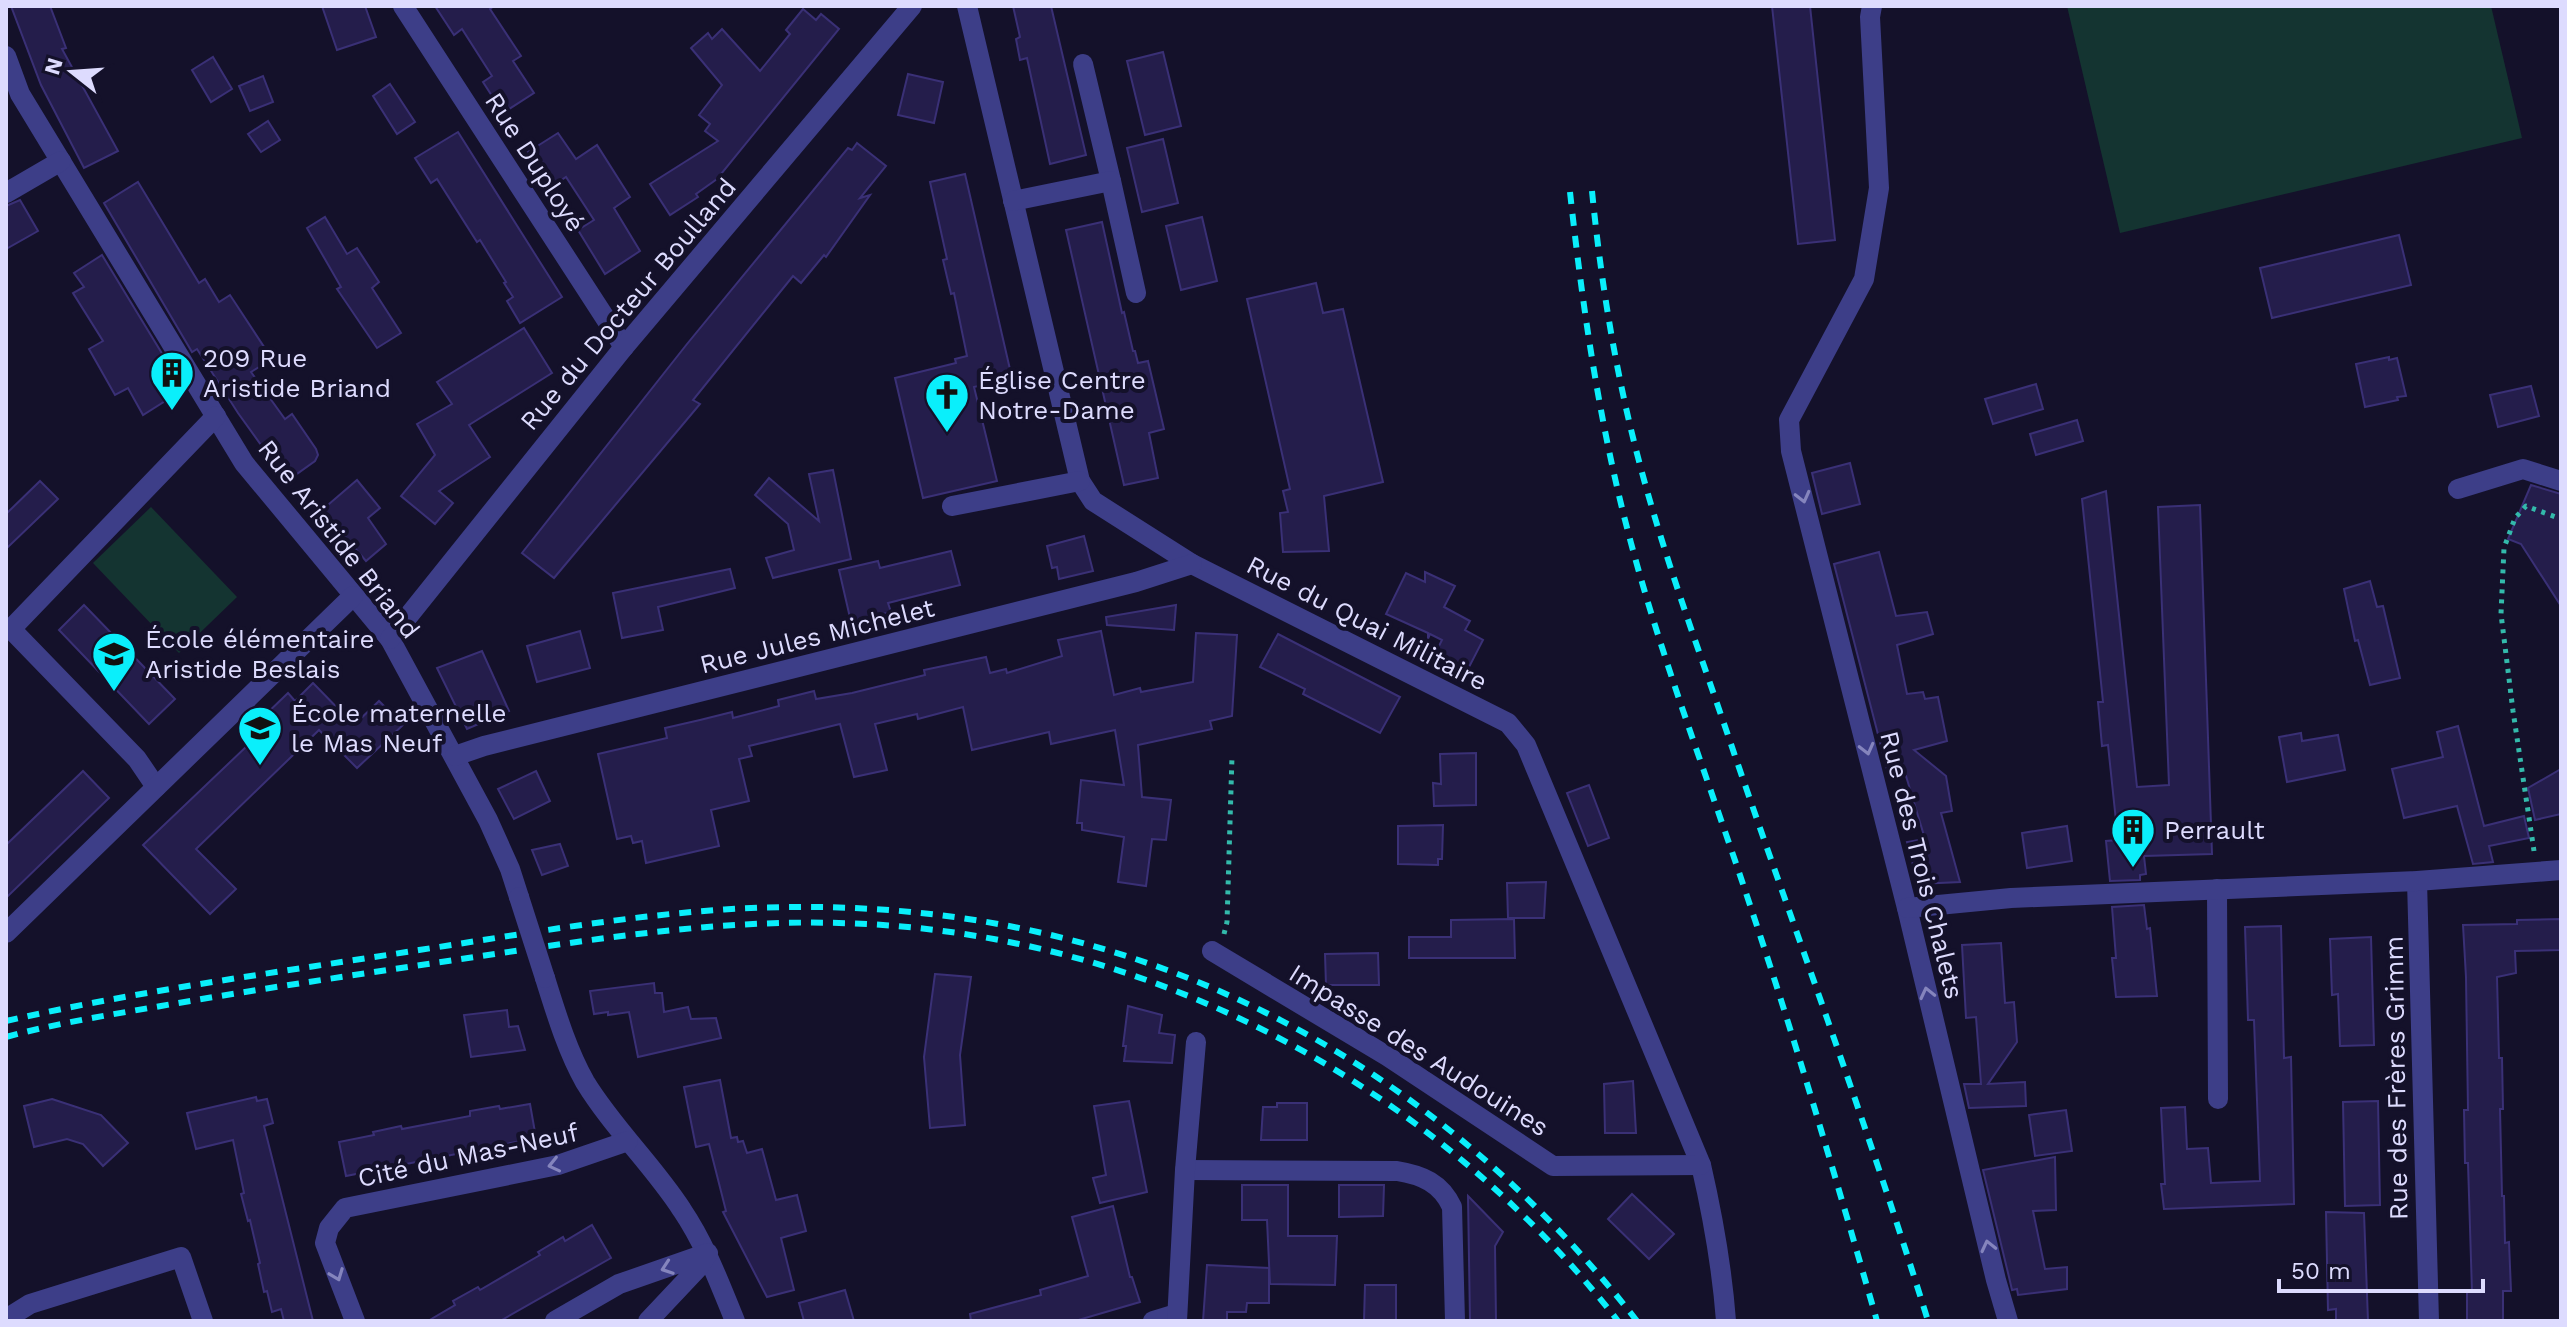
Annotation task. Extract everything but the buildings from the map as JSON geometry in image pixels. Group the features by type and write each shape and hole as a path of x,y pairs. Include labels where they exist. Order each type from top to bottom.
{"street":[{"name":"Rue Duployé","path":"403,6 624,347"},
{"name":"Rue du Docteur Boulland","path":"390,639 624,347 912,6"},
{"name":"Rue du Quai Militaire","path":"967,6 1080,481 1093,501 1192,564 1508,723 1526,745 1701,1165 1717,1240 1726,1321"},
{"name":"Rue des Trois Chalets","path":"1872,6 1870,17 1879,188 1864,279 1789,420 1791,451 2008,1321"},
{"name":"Rue Aristide Briand","path":"6,56 20,94 244,463 390,639 455,756 499,844 564,1033 584,1079 681,1208 708,1253 735,1321"},
{"path":"1083,64 1136,293"},
{"path":"6,193 61,161"},
{"path":"1013,201 1111,181"},
{"path":"156,787 137,759 11,629 216,416"},
{"path":"2458,489 2523,469 2561,481"},
{"path":"952,506 1080,481"},
{"name":"Rue Jules Michelet","path":"455,756 500,742 1136,582 1192,564"},
{"path":"6,933 353,596"},
{"path":"1907,908 2011,898 2417,881 2561,870"},
{"name":"Rue des Frères Grimm","path":"2417,881 2429,1321"},
{"path":"2217,889 2218,1099"},
{"name":"Impasse des Audouines","path":"1212,951 1387,1056 1553,1166 1701,1165"},
{"path":"1153,1321 1176,1318 1196,1042"},
{"name":"Cité du Mas-Neuf","path":"355,1321 325,1243 329,1228 345,1208 558,1165 628,1141"},
{"path":"1185,1170 1397,1171 1418,1175 1433,1183 1447,1196 1452,1207 1455,1321"},
{"path":"555,1321 619,1284 708,1253"},
{"path":"648,1321 699,1267 708,1253"},
{"path":"6,1319 30,1304 181,1257 203,1321"}],"path":[{"path":"2537,871 2501,614 2504,548 2515,518 2526,506 2561,519"},
{"path":"1212,951 1224,934 1227,922 1232,756"}],"green space":[{"path":"2067,6 2491,6 2522,138 2120,233"},
{"path":"151,507 237,597 179,653 93,563"}],"railway":[{"path":"1592,191 1617,363 1650,502 1882,1178 1928,1321"},
{"path":"1570,192 1594,369 1610,456 1631,543 1673,680 1784,1008 1877,1321"},
{"path":"6,1021 212,982 560,928 703,911 799,907 924,913 1044,933 1159,967 1268,1014 1370,1073 1466,1144 1555,1227 1637,1321"},
{"path":"6,1037 226,995 525,949 682,929 839,923 953,932 1064,955 1171,989 1273,1035 1370,1092 1460,1159 1543,1236 1618,1321"}],"place":[{"name":"209 Rue Aristide Briand","path":"172,412"},
{"name":"Église Centre Notre-Dame","path":"947,434"},
{"name":"École élémentaire Aristide Beslais","path":"114,693"},
{"name":"École maternelle le Mas Neuf","path":"260,767"},
{"name":"Perrault","path":"2133,869"}]}
